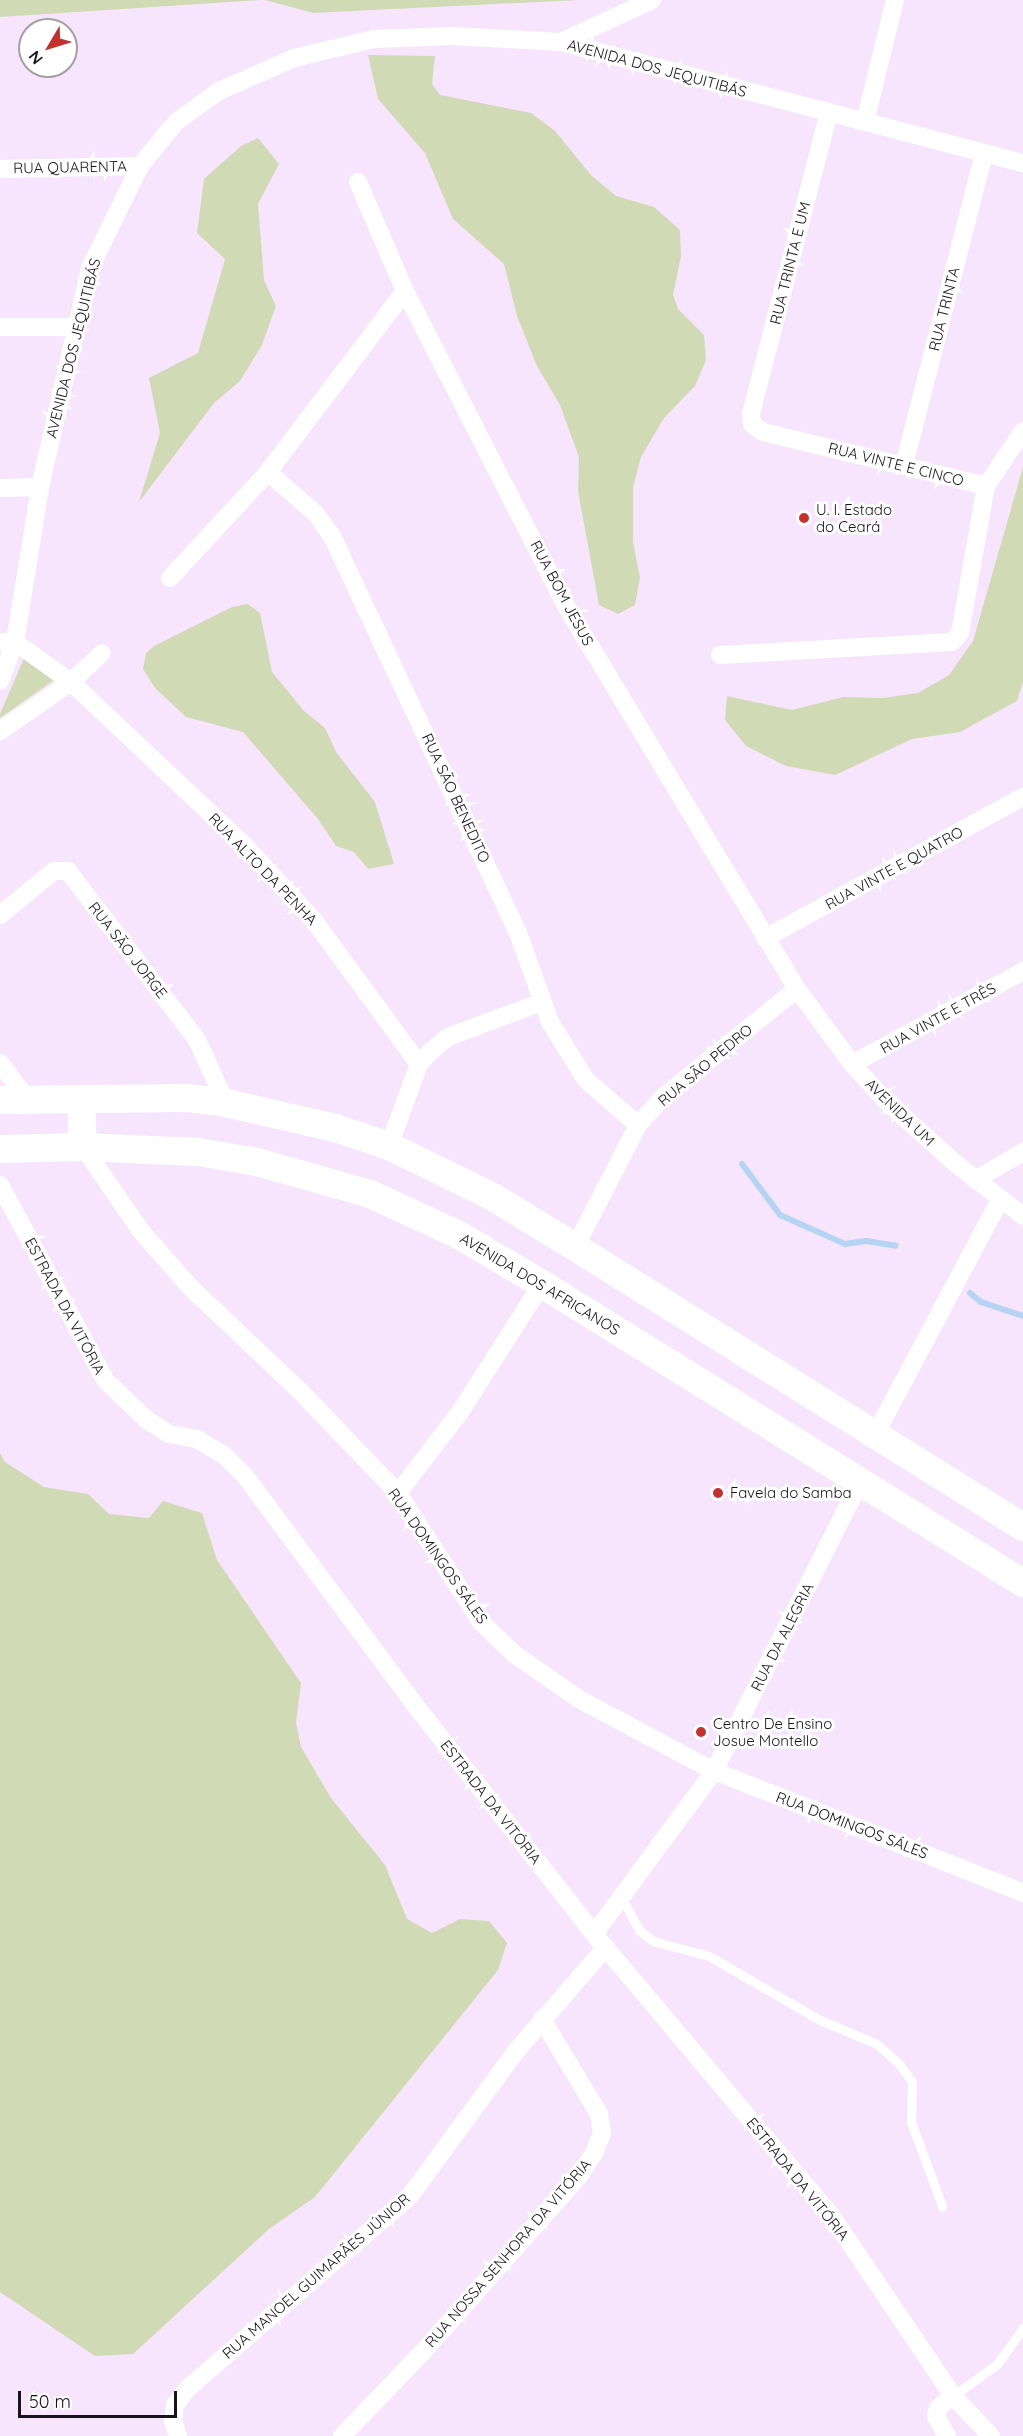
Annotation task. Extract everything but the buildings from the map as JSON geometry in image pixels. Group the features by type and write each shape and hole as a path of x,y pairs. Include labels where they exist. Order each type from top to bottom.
{"main road":[{"path":"14,1100 187,1098 226,1102 324,1125 389,1146 493,1197 876,1433 1023,1527"},
{"path":"81,1099 83,1147"},
{"name":"AVENIDA DOS AFRICANOS","path":"0,1149 83,1147 198,1152 321,1178 414,1212 542,1284 1023,1583"}],"street":[{"path":"561,42 652,0"},
{"path":"865,122 895,0"},
{"name":"AVENIDA DOS JEQUITIBÁS","path":"0,681 75,327 101,239 140,166 160,139 193,108 226,87 294,58 346,43 403,36 561,42 984,153 1022,159"},
{"name":"RUA TRINTA E UM","path":"751,414 828,112"},
{"name":"RUA TRINTA","path":"904,465 984,153"},
{"name":"RUA QUARENTA","path":"0,169 140,166"},
{"name":"RUA BOM JESUS","path":"358,182 405,291 569,611 797,989"},
{"path":"170,578 268,472 405,291"},
{"path":"0,327 75,327"},
{"name":"RUA VINTE E CINCO","path":"751,414 752,424 763,432 986,486"},
{"path":"720,655 952,642 960,633 986,486 1023,430"},
{"name":"RUA SÃO BENEDITO","path":"268,472 316,514 332,537 518,933 542,1002 586,1080 638,1125"},
{"path":"0,488 40,487"},
{"name":"RUA ALTO DA PENHA","path":"7,642 71,682 279,881 363,982 419,1064"},
{"path":"0,731 71,682 102,653"},
{"name":"RUA VINTE E QUATRO","path":"765,938 1023,797"},
{"name":"RUA SÃO JORGE","path":"0,915 54,871 68,871 197,1040 226,1102"},
{"name":"RUA VINTE E TRÊS","path":"852,1065 1023,971"},
{"name":"AVENIDA UM","path":"797,989 852,1065 887,1102 975,1180 1023,1216"},
{"name":"RUA SÃO PEDRO","path":"576,1247 638,1125 663,1098 797,989"},
{"path":"389,1146 419,1064 448,1037 542,1002"},
{"path":"0,1063 14,1100"},
{"name":"RUA DOMINGOS SÁLES","path":"83,1147 141,1231 190,1287 301,1392 398,1493 481,1622 514,1654 579,1699 714,1771 1023,1893"},
{"path":"975,1180 1023,1152"},
{"name":"ESTRADA DA VITÓRIA","path":"0,1185 106,1381 147,1420 169,1434 197,1439 224,1455 245,1476 419,1710 600,1941 833,2218 952,2396 991,2436"},
{"path":"876,1433 1000,1200"},
{"path":"398,1493 460,1412 542,1284"},
{"name":"RUA DA ALEGRIA","path":"600,1941 621,1897 714,1771 860,1482"},
{"name":"RUA MANOEL GUIMARÃES JÚNIOR","path":"178,2436 173,2421 175,2405 187,2389 410,2196 600,1941"},
{"name":"RUA NOSSA SENHORA DA VITÓRIA","path":"342,2436 490,2277 579,2176 594,2153 602,2133 599,2114 542,2019"},
{"path":"947,2436 936,2416 938,2408 952,2396"}],"lane":[{"path":"621,1897 639,1930 653,1941 710,1956 820,2020 877,2044 900,2065 912,2082 911,2122 942,2206"},
{"path":"952,2396 997,2364 1023,2328"}],"green space":[{"path":"0,0 261,0 0,17"},
{"path":"265,0 579,0 313,13"},
{"path":"368,55 435,56 432,84 440,95 531,113 555,131 592,176 616,196 654,207 680,230 681,256 673,295 678,309 704,335 706,360 695,386 664,418 641,457 633,487 633,542 640,578 635,605 618,614 599,605 578,491 579,457 560,405 537,366 517,316 504,264 453,219 425,153 378,99"},
{"path":"258,138 279,164 258,204 264,280 276,306 262,345 240,381 214,403 139,502 160,433 149,378 198,353 225,259 197,233 204,179 241,146"},
{"path":"1023,467 1023,682 1017,701 960,732 912,739 835,775 786,766 746,746 725,720 727,696 792,710 843,697 883,698 918,693 949,675 973,641"},
{"path":"248,604 260,613 272,672 304,711 325,728 336,752 375,802 394,864 368,869 354,852 336,846 318,819 243,732 186,717 155,688 143,669 146,653 154,646 232,607"},
{"path":"25,656 54,680 0,718 0,714"},
{"path":"0,1453 5,1462 44,1487 88,1494 109,1514 149,1518 163,1501 202,1513 217,1560 301,1683 296,1723 301,1747 331,1798 385,1865 407,1919 432,1933 460,1919 489,1921 507,1943 498,1970 315,2197 269,2229 133,2354 95,2356 0,2292"}],"waterway":[{"path":"742,1164 780,1215 845,1244 866,1241 896,1246"},
{"path":"970,1293 981,1302 1023,1316"}],"place":[{"name":"U. I. Estado do Ceará","path":"804,518"},
{"name":"Favela do Samba","path":"718,1493"},
{"name":"Centro De Ensino Josue Montello","path":"701,1732"}]}
